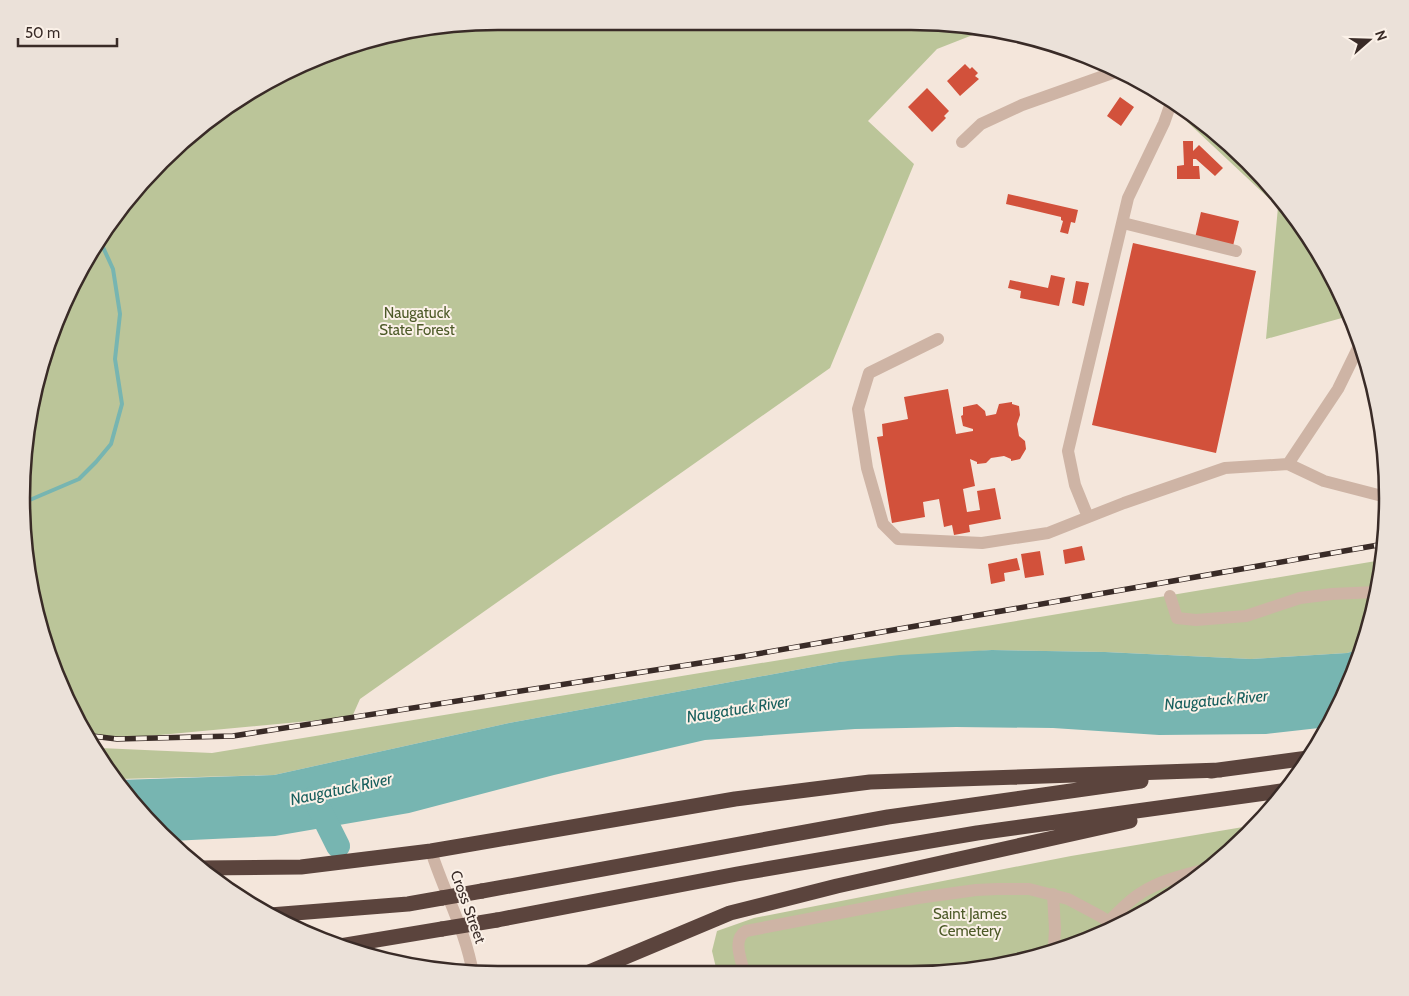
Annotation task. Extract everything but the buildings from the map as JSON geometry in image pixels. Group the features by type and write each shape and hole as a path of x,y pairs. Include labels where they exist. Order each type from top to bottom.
{"highway":[{"path":"284,914 408,904 888,817 1299,759"},
{"path":"212,868 301,867 432,851 735,799 870,782 1221,770"},
{"path":"356,943 497,920 746,873 977,833 1275,792"},
{"path":"604,966 730,913 837,886 1240,796"}],"street":[{"path":"962,142 981,124 1022,105 1109,74"},
{"path":"1088,517 1075,485 1068,451 1128,198 1169,108"},
{"path":"1123,223 1236,251"},
{"path":"938,339 869,373 858,409 867,468 883,524 898,539 982,544 1048,533 1225,468 1288,464 1324,481 1379,495"},
{"path":"1288,464 1338,389 1356,353"},
{"path":"1170,596 1177,618 1196,620 1246,616 1300,598 1369,592"},
{"name":"Cross Street","path":"432,851 436,867 466,942 471,965"},
{"path":"1117,918 1129,902 1141,893 1154,885 1190,873"},
{"path":"743,966 738,941 746,931 918,898 976,890 1029,889 1053,894 1068,899 1109,922"},
{"path":"1053,894 1054,943"}],"green space":[{"name":"Naugatuck State Forest","path":"498,30 911,30 974,34 937,49 868,121 914,164 830,368 360,699 352,717 117,739 97,738 93,732 78,705 66,677 46,619 34,559 31,529 31,467 34,437 46,377 55,348 78,291 109,238 127,213 146,189 189,146 238,109 291,78 348,55 377,46 437,34"},
{"path":"1182,117 1220,146 1263,189 1275,204"},
{"path":"1278,208 1316,264 1331,291 1342,318 1266,339"},
{"path":"1375,561 1363,619 1353,651 1347,653 1251,659 1105,652 992,650 839,662 509,723 274,775 124,779 103,748 212,753"},
{"name":"Saint James Cemetery","path":"1244,827 1220,850 1196,869 1145,903 1118,918 1090,930 1032,950 972,962 942,965 716,966 712,951 717,931 754,918 1071,856"}],"water":[{"name":"Naugatuck River","path":"992,650 1105,652 1251,659 1353,651 1331,705 1318,728 1266,734 1159,735 1053,728 956,727 855,729 705,740 554,775 409,813 275,836 179,841 146,807 125,780 274,775 509,723 839,662 900,655"}],"waterway":[{"path":"30,500 79,479 111,444 122,404 115,359 120,314 113,269 103,248"},
{"name":"Naugatuck River","path":"314,798 338,846"}],"railway":[{"path":"96,736 117,739 233,736 745,656 1376,545"}]}
